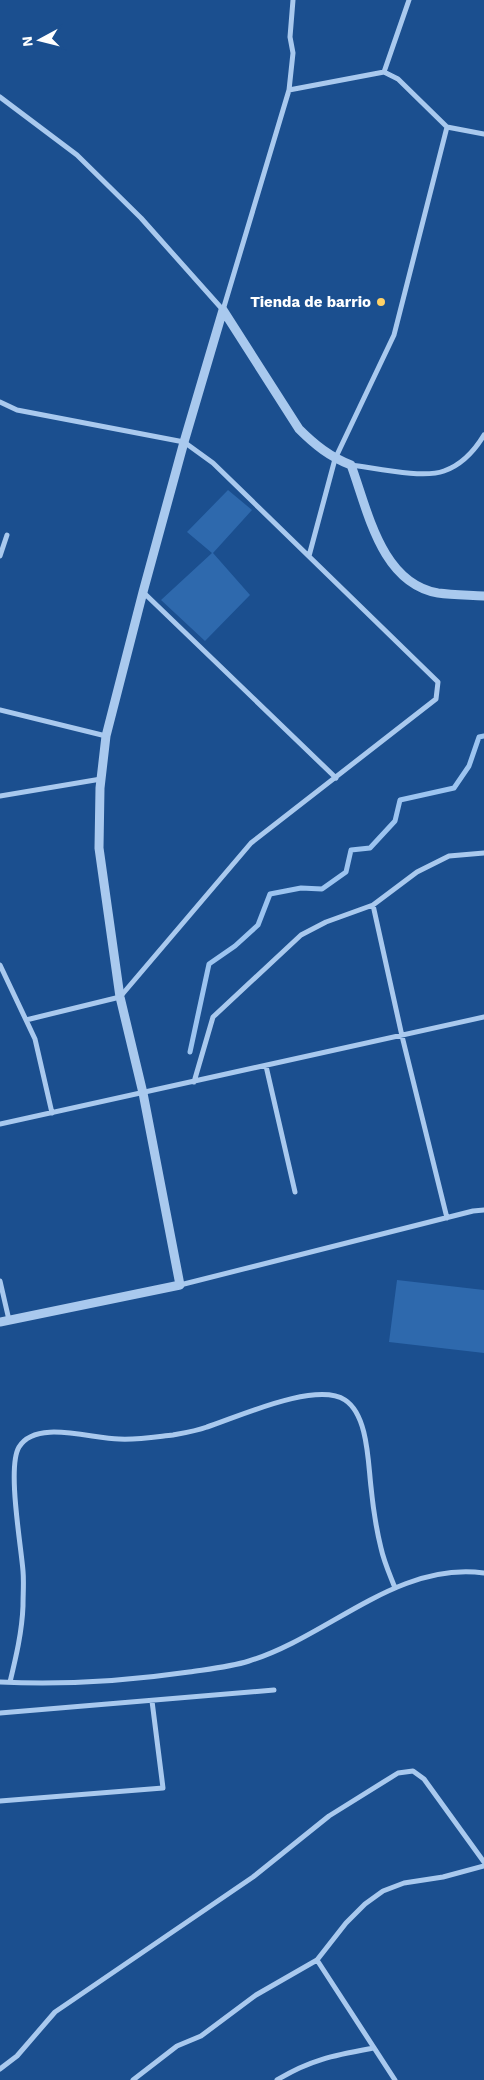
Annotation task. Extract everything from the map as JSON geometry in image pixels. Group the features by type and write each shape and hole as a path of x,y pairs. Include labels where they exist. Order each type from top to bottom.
{"street":[{"path":"180,1285 143,1093 120,997 99,848 101,779 106,736 143,592 184,442 289,90 293,53 290,37 293,0"},
{"path":"384,72 409,0"},
{"path":"289,90 384,72 398,79 447,126 484,134"},
{"path":"0,97 77,155 141,218 223,310 299,430 335,459 351,465 423,474 444,472 458,464 477,446 484,435"},
{"path":"309,556 335,459 394,335 447,126"},
{"path":"0,402 17,410 184,442 213,463 438,682 436,699 250,843 120,997 26,1020"},
{"path":"351,465 380,543 394,568 417,586 437,592 484,596"},
{"path":"0,556 7,535"},
{"path":"143,592 336,778"},
{"path":"0,710 106,736"},
{"path":"0,796 101,779"},
{"path":"194,1082 213,1017 301,935 326,922 373,905 417,872 449,856 484,853"},
{"path":"373,905 402,1036 447,1218"},
{"path":"0,965 35,1039 52,1113"},
{"path":"0,1124 484,1017"},
{"path":"266,1066 295,1192"},
{"path":"0,1280 4,1321 180,1285 484,1210"},
{"path":"10,1682 22,1626 23,1607 23,1574 15,1492 16,1455 24,1442 38,1434 63,1432 118,1439 142,1439 175,1435 205,1428 294,1398 331,1395 344,1400 354,1409 360,1419 366,1445 381,1550 395,1588"},
{"path":"0,1682 38,1684 137,1680 249,1661 282,1647 395,1588 425,1577 448,1572 484,1573"},
{"path":"0,1713 274,1690"},
{"path":"0,1801 163,1788 152,1701"},
{"path":"0,2069 17,2056 55,2012 253,1876 328,1816 398,1773 413,1771 424,1780 484,1864 443,1877 404,1883 383,1891 365,1904 346,1923 317,1960 256,1995 201,2036 177,2046 132,2080"},
{"path":"317,1960 394,2080"},
{"path":"278,2080 300,2066 332,2056 374,2048"}],"shaded area":[{"path":"228,490 252,510 213,553 250,595 205,641 161,600 212,553 187,532"},
{"path":"397,1280 484,1290 484,1353 389,1342"}],"waterway":[{"path":"190,1052 209,964 235,946 258,925 270,894 301,888 322,889 346,872 351,850 370,848 395,821 400,800 454,788 469,766 479,737 484,736"}],"place":[{"name":"Tienda de barrio","path":"381,302"}]}
